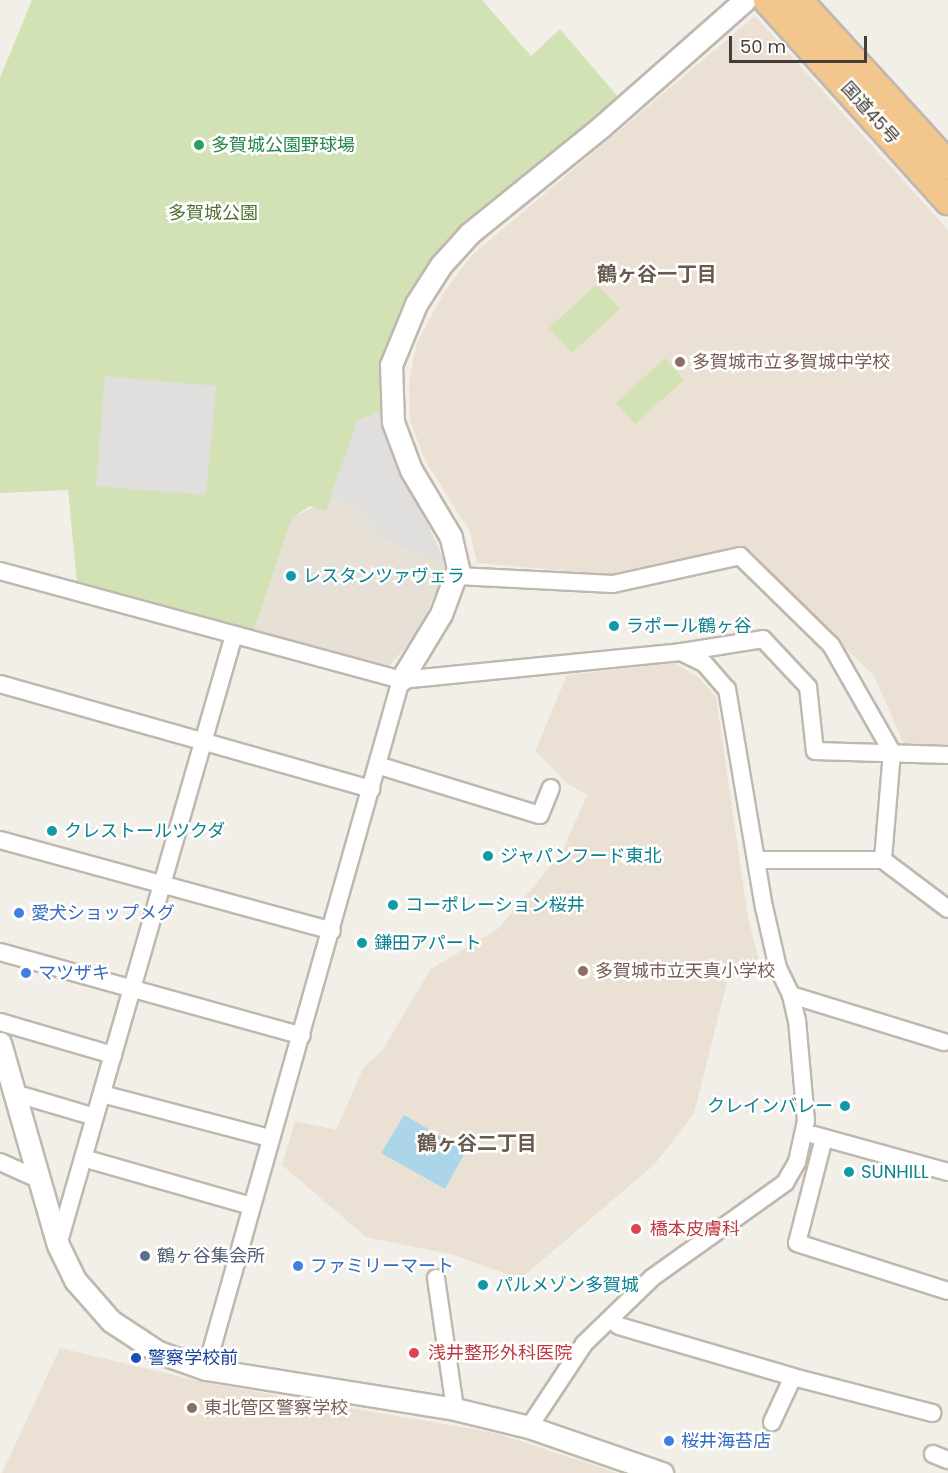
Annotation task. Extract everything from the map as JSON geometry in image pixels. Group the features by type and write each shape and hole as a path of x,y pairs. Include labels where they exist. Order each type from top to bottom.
{"highway":[{"name":"国道45号","path":"767,0 948,200"},
{"name":"国道45号","path":"798,0 948,165"}],"street":[{"path":"206,1369 270,1138 332,931 400,680 441,614 458,576 452,537 411,470 393,422 391,365 416,304 441,265 470,233 601,127 745,0"},
{"path":"458,576 613,584 740,556 831,645 892,752 883,860"},
{"path":"0,571 400,680 681,652 763,639 808,687 815,751 948,755"},
{"path":"58,1245 234,635"},
{"path":"529,1427 585,1344 652,1278 785,1183 797,1162 805,1132 791,995 778,968 727,689 704,663 681,652"},
{"path":"0,684 371,789"},
{"path":"377,765 540,815 551,788"},
{"path":"0,840 332,931"},
{"path":"758,860 883,860 948,909"},
{"path":"0,952 133,991 302,1036"},
{"path":"791,995 944,1042"},
{"path":"0,1022 113,1056"},
{"path":"0,1043 58,1245 75,1280 111,1321 158,1352 206,1369 455,1410 529,1427 662,1473"},
{"path":"14,1093 95,1117"},
{"path":"102,1094 270,1138"},
{"path":"805,1132 948,1172"},
{"path":"824,1138 797,1243 948,1291"},
{"path":"83,1158 251,1206"},
{"path":"0,1162 38,1179"},
{"path":"436,1278 455,1410"},
{"path":"610,1319 619,1326 793,1377 932,1413"},
{"path":"772,1422 793,1377"}],"shaded area":[{"name":"多賀城市立多賀城中学校","path":"755,16 948,230 948,747 904,744 874,676 745,549 623,576 477,563 470,532 426,462 410,421 409,381 417,343 443,294 471,256"},
{"path":"105,376 216,386 206,495 96,486"},
{"path":"381,411 392,447 447,567 381,537 356,507 330,499 357,421"},
{"path":"330,499 356,507 381,537 447,567 416,636 388,667 253,633 292,518"},
{"name":"多賀城市立天真小学校","path":"675,663 698,677 716,697 748,918 760,964 729,974 694,1113 655,1164 520,1279 454,1255 366,1237 282,1165 295,1121 336,1130 364,1067 382,1051 431,969 499,928 562,852 587,795 568,784 535,751 567,675"},
{"name":"東北管区警察学校","path":"60,1348 207,1383 495,1433 617,1473 2,1473"}],"green space":[{"name":"多賀城公園","path":"32,0 482,0 531,56 560,29 619,98 404,307 382,359 381,411 392,447 447,567 381,537 356,507 331,499 326,511 310,506 292,518 253,633 77,583 68,490 0,493 0,78"},
{"path":"597,284 620,309 572,353 549,328"},
{"path":"665,358 684,380 635,424 616,403"}],"water":[{"path":"404,1115 466,1151 445,1189 381,1153"}],"place":[{"name":"多賀城公園野球場","path":"199,145"},
{"name":"多賀城市立多賀城中学校","path":"680,362"},
{"name":"レスタンツァヴェラ","path":"291,576"},
{"name":"ラポール鶴ヶ谷","path":"614,626"},
{"name":"クレストールツクダ","path":"52,831"},
{"name":"ジャパンフード東北","path":"488,856"},
{"name":"コーポレーション桜井","path":"393,905"},
{"name":"愛犬ショップメグ","path":"19,913"},
{"name":"鎌田アパート","path":"362,943"},
{"name":"多賀城市立天真小学校","path":"583,971"},
{"name":"マツザキ","path":"26,973"},
{"name":"クレインバレー","path":"845,1106"},
{"name":"SUNHILL","path":"849,1172"},
{"name":"橋本皮膚科","path":"636,1229"},
{"name":"鶴ヶ谷集会所","path":"145,1256"},
{"name":"ファミリーマート","path":"298,1266"},
{"name":"パルメゾン多賀城","path":"483,1285"},
{"name":"浅井整形外科医院","path":"414,1353"},
{"name":"警察学校前","path":"136,1358"},
{"name":"東北管区警察学校","path":"192,1408"},
{"name":"桜井海苔店","path":"669,1441"}],"district":[{"name":"鶴ヶ谷一丁目","path":"657,274"},
{"name":"鶴ヶ谷二丁目","path":"477,1143"}]}
